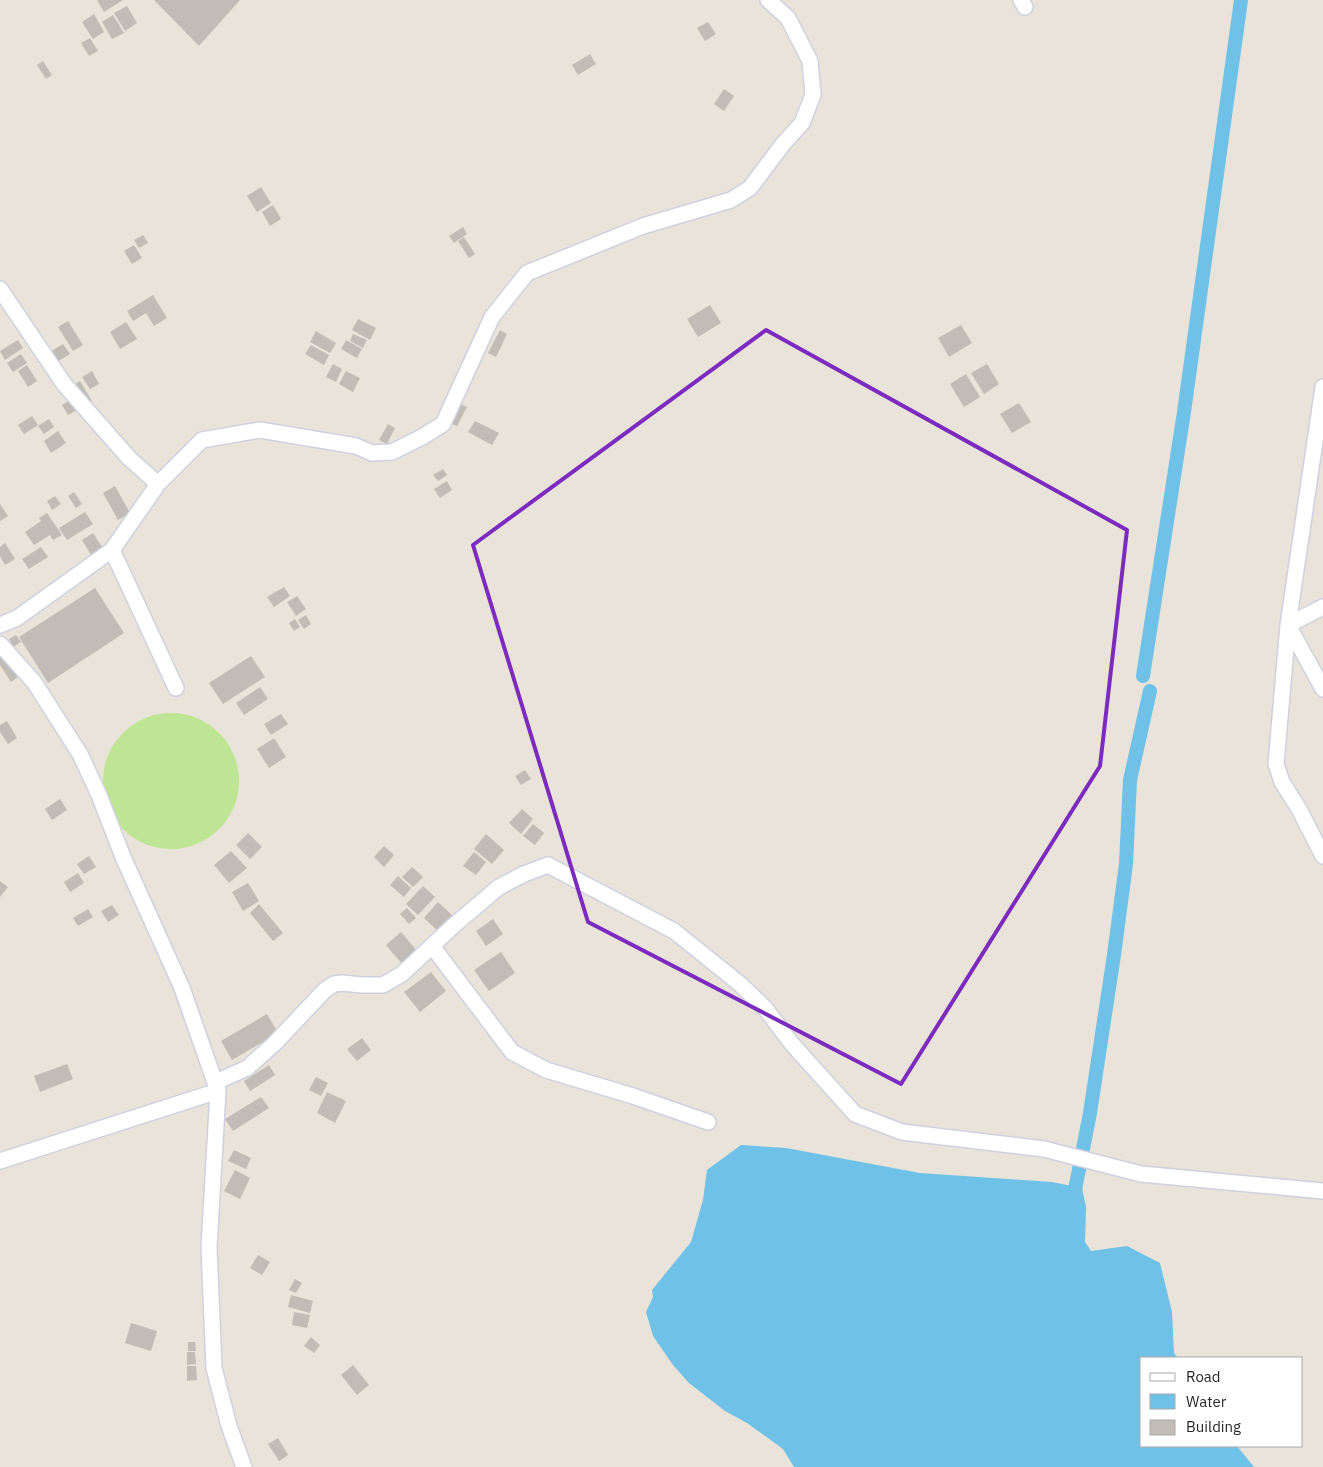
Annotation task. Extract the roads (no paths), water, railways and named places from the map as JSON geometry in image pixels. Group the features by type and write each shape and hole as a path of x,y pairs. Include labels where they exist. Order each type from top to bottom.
{"street":[{"path":"0,625 17,618 112,550 158,484 202,440 260,430 356,446 372,453 392,452 443,424 492,317 527,273 643,226 731,200 750,188 802,122 813,95 810,61 788,18 768,0"},
{"path":"0,289 64,384 129,458 158,484"},
{"path":"1323,389 1288,625 1276,764 1282,782 1299,809 1323,856"},
{"path":"112,550 176,688"},
{"path":"1288,625 1323,607"},
{"path":"1288,625 1323,689"},
{"path":"0,644 34,682 80,754 100,795 123,857 182,988 218,1091"},
{"path":"244,1467 229,1426 214,1368 209,1247 218,1091 216,1082 247,1068 274,1044 325,990 334,984 384,985 402,974 453,926 500,888 524,874 548,865 674,931 711,960 765,1008 792,1044 855,1114 902,1132 1044,1148 1141,1174 1323,1191"},
{"path":"432,946 512,1052 546,1070 633,1096 708,1122"},
{"path":"0,1161 218,1091"}],"water":[{"path":"741,1145 786,1148 920,1173 1052,1182 1082,1188 1086,1207 1085,1242 1091,1251 1127,1246 1160,1263 1172,1312 1174,1353 1177,1357 1140,1357 1140,1447 1238,1447 1254,1467 794,1467 783,1449 747,1423 725,1411 689,1383 673,1365 653,1336 646,1312 653,1297 652,1290 691,1242 703,1200 707,1170"}],"waterway":[{"path":"1143,676 1184,412 1241,0"},
{"path":"1072,1205 1090,1113 1114,955 1126,864 1130,780 1150,691"}]}
